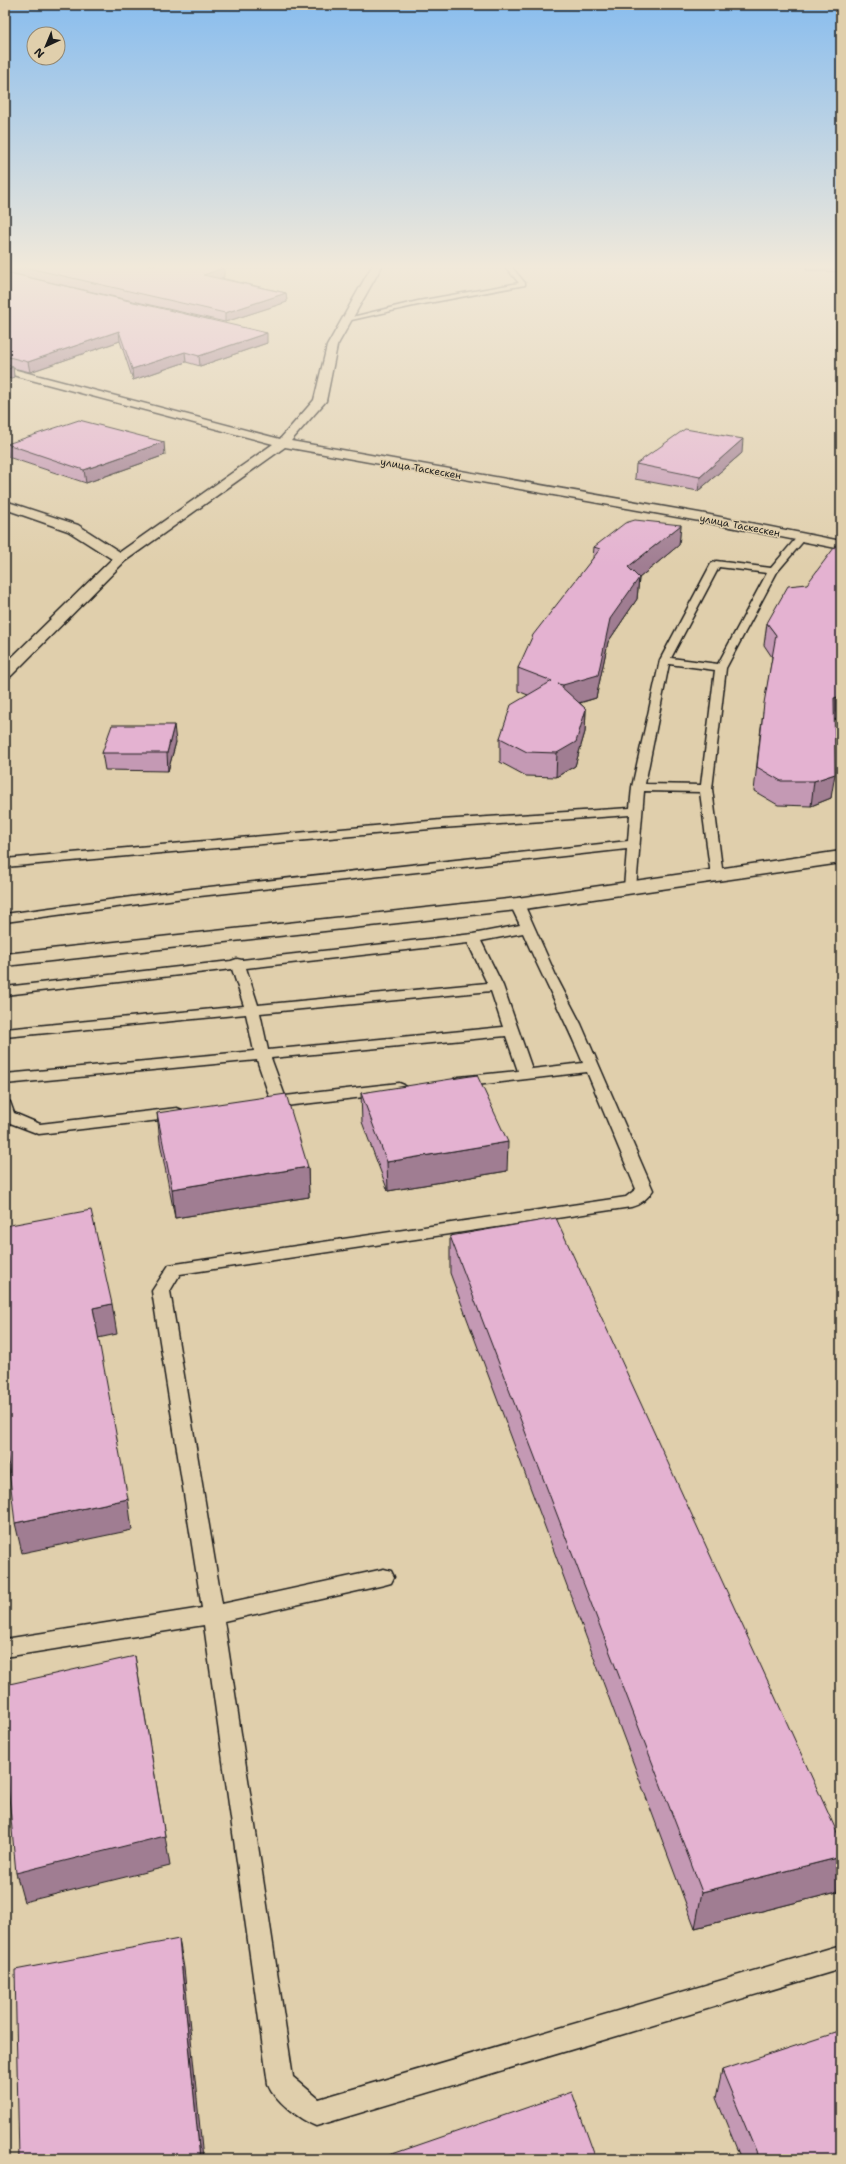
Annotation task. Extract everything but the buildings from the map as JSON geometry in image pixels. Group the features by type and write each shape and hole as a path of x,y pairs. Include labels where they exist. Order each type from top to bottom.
{"street":[{"path":"5,673 120,558 283,443 320,401 328,365"},
{"name":"улица Таскескен","path":"5,370 283,443 705,518 841,545"},
{"path":"5,505 73,528 120,558"},
{"path":"5,960 517,904 841,857"}],"lane":[{"path":"717,876 706,789 721,668 773,571 801,538"},
{"path":"630,888 638,787 665,660 716,564 773,571"},
{"path":"665,660 721,668"},
{"path":"638,787 706,789"},
{"path":"5,863 441,824 636,811"},
{"path":"5,918 191,893 634,844"},
{"path":"517,904 527,928 574,1024 591,1067 645,1190 631,1202 175,1269 161,1291 213,1615 281,2084 316,2113 841,1957"},
{"path":"5,991 237,963 473,938 527,928"},
{"path":"473,938 496,986 527,1075"},
{"path":"237,963 252,1008 262,1054 279,1101"},
{"path":"5,1033 252,1008 496,986"},
{"path":"5,1079 512,1031"},
{"path":"442,1084 591,1067"},
{"path":"256,1104 411,1087"},
{"path":"5,1105 7,1116 39,1129 194,1111"},
{"path":"5,1648 213,1615 384,1577"}]}
